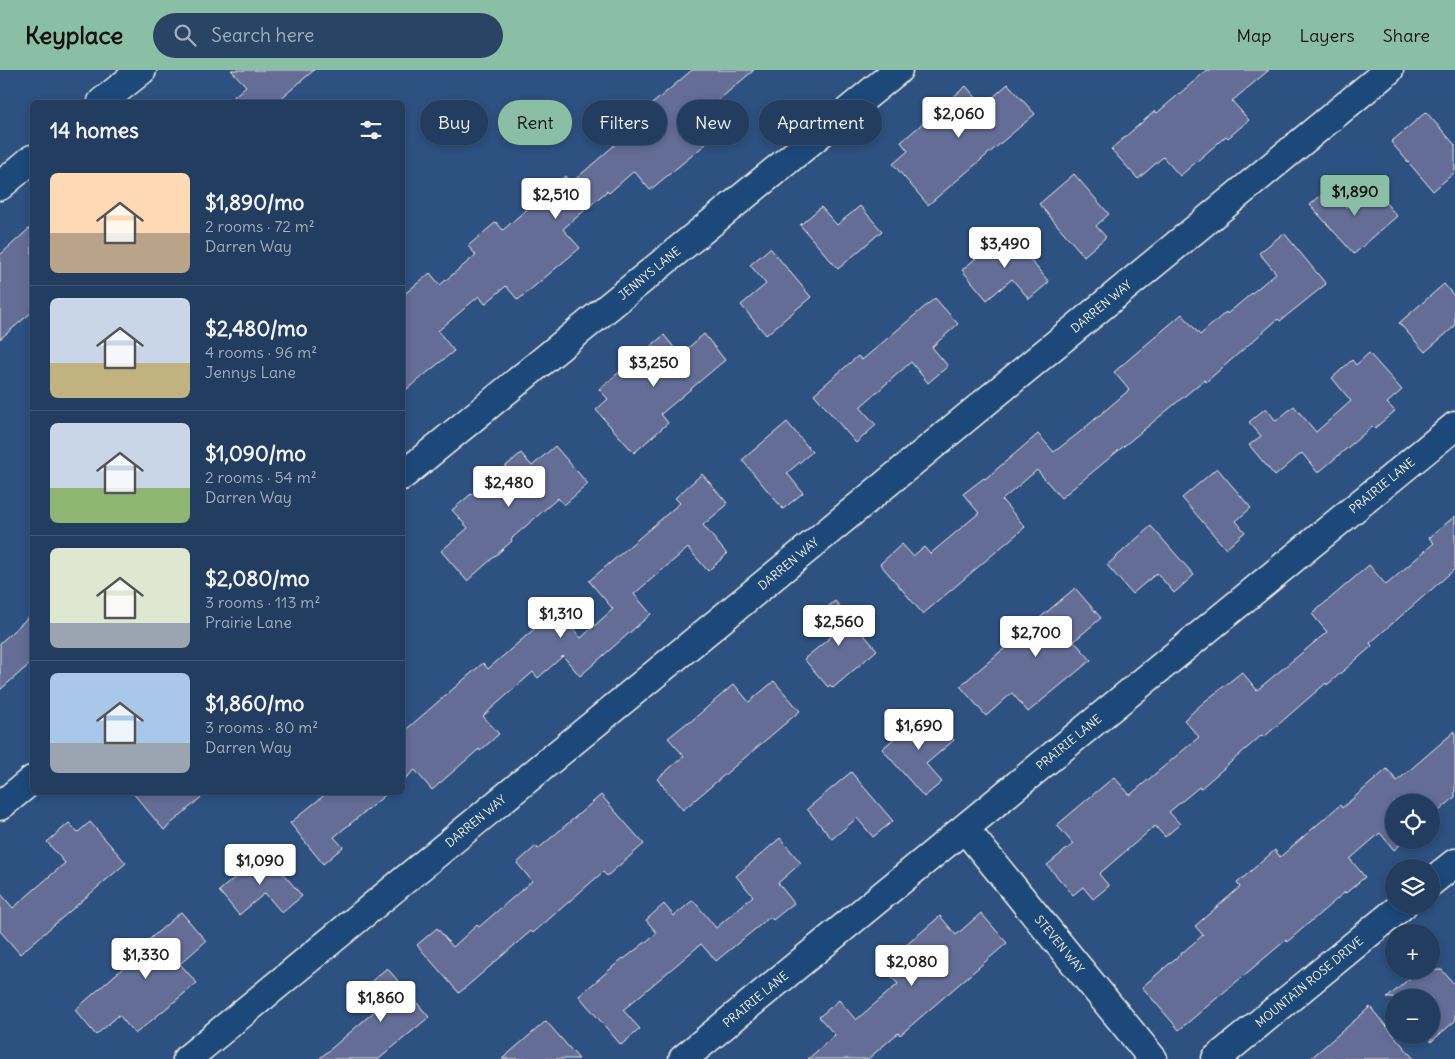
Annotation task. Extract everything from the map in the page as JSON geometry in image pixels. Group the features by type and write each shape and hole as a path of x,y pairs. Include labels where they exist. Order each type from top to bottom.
{"street":[{"path":"104,100 142,70"},
{"name":"JENNYS LANE","path":"405,474 898,70"},
{"name":"DARREN WAY","path":"187,1059 1389,70"},
{"path":"0,186 30,162"},
{"name":"PRAIRIE LANE","path":"683,1059 1455,426"},
{"path":"0,806 30,782"},
{"name":"STEVEN WAY","path":"964,829 1153,1059"},
{"path":"1440,875 1455,863"},
{"name":"MOUNTAIN ROSE DRIVE","path":"1216,1059 1392,914"}],"building":[{"path":"231,70 314,70 279,100 230,100 246,86"},
{"path":"692,70 754,70 719,100 677,100 677,145 705,145 650,190 634,171 609,193 607,191 563,229 580,248 518,300 506,286 485,304 479,296 438,331 454,351 405,391 405,294 430,273 440,285 476,255 468,246 496,222 503,230 565,176 571,183 615,145 667,145 667,100 657,100"},
{"path":"1207,70 1269,70 1232,101 1249,120 1228,138 1226,136 1180,176 1163,157 1138,179 1111,149"},
{"path":"1008,84 1035,114 928,205 893,164 908,151 901,142 966,86 983,106"},
{"path":"1426,112 1455,145 1455,172 1433,191 1391,142"},
{"path":"1074,174 1109,214 1096,226 1106,237 1084,256 1039,204"},
{"path":"1371,186 1397,216 1354,254 1310,205 1329,188 1346,207"},
{"path":"860,206 882,231 838,269 800,225 821,207 837,225"},
{"path":"30,228 30,314 0,339 0,255"},
{"path":"1007,232 1049,282 1029,299 1012,279 987,300 962,270"},
{"path":"1284,233 1326,284 1280,321 1278,319 1206,382 1204,380 1061,498 1037,470 1002,500 1025,527 923,614 880,564 902,544 913,556 924,547 930,554 979,513 963,494 985,479 1038,434 1054,452 1080,432 1129,390 1114,372 1182,314 1200,335 1226,312 1227,314 1276,273 1259,253"},
{"path":"770,248 811,297 766,335 741,305 766,284 750,265"},
{"path":"1444,284 1455,297 1455,326 1425,352 1399,323"},
{"path":"935,298 958,324 932,347 948,366 928,383 911,362 860,407 876,425 856,443 814,394 858,356 862,360"},
{"path":"704,334 725,360 661,414 668,423 634,453 596,410 608,399 599,389 664,335 680,355"},
{"path":"1369,353 1402,390 1387,403 1395,411 1375,428 1373,426 1318,473 1302,453 1275,476 1249,445 1261,436 1249,422 1266,408 1276,421 1294,406 1316,432 1351,401 1332,378 1352,360 1356,365"},
{"path":"787,422 812,452 787,473 803,493 783,509 742,460"},
{"path":"555,446 588,484 564,505 558,498 467,581 441,551 468,528 452,510 521,453 532,466"},
{"path":"1217,468 1251,508 1236,521 1245,532 1226,549 1182,498"},
{"path":"702,474 728,504 703,525 727,554 708,571 688,548 634,594 651,614 580,676 563,656 538,678 533,672 483,716 499,734 480,751 479,749 432,790 415,770 405,778 405,730 483,663 488,669 556,610 581,638 613,609 589,581 680,503 675,498"},
{"path":"1455,516 1455,569 1370,643 1372,646 1327,685 1326,683 1264,737 1262,735 1200,789 1199,787 1169,812 1180,824 1165,837 1155,826 1099,874 1109,886 1093,899 1083,887 1073,895 1047,865 1073,844 1057,825 1114,777 1130,795 1199,737 1184,720 1204,702 1242,672 1257,690 1327,632 1312,614 1369,565 1386,585 1434,543 1429,538"},
{"path":"1151,526 1194,575 1174,593 1157,573 1132,594 1107,565"},
{"path":"1075,588 1101,618 1074,641 1091,660 1028,712 1012,693 986,716 960,686"},
{"path":"835,601 877,650 833,688 830,685 828,687 804,659 832,636 815,617"},
{"path":"30,616 30,664 0,690 0,643"},
{"path":"774,681 800,711 683,810 657,779 684,756 668,738 689,723 734,684 749,702"},
{"path":"928,709 954,740 926,764 942,782 924,797 882,749"},
{"path":"1455,731 1455,797 1440,810 1440,794 1385,794 1385,839 1380,833 1350,859 1365,877 1287,942 1286,940 1179,1030 1142,987 1203,935 1195,926 1240,887 1237,883 1275,850 1280,857 1340,805 1342,808 1387,769 1397,781"},
{"path":"851,772 893,821 873,837 857,818 832,839 807,809"},
{"path":"135,795 204,795 164,830"},
{"path":"324,795 385,795 334,837 343,847 323,864 290,823"},
{"path":"601,795 644,844 607,876 603,872 533,933 531,931 459,993 417,945 437,928 453,947 477,925 479,927 532,881 517,863 536,846 538,849"},
{"path":"90,822 126,863 20,954 0,931 0,893 13,908 65,863 47,842 69,823 78,832"},
{"path":"780,838 801,863 778,883 794,903 773,920 770,917 716,961 701,944 623,1010 640,1029 621,1045 579,996 623,958 657,933 646,920 664,904 674,916 693,900 716,928 753,896 736,876"},
{"path":"265,852 302,896 282,913 265,893 239,915 219,891"},
{"path":"181,912 206,941 180,964 197,983 135,1034 119,1015 96,1035 75,1010 139,954 136,951"},
{"path":"981,913 1007,943 900,1035 898,1033 868,1059 808,1059 835,1035 819,1017 839,1000 856,1020 898,984 882,966 940,916 956,935"},
{"path":"387,968 429,1017 379,1059 319,1059 383,1004 367,985"},
{"path":"1440,970 1442,970 1455,985 1455,1021 1440,1034 1440,989 1397,989 1409,979 1440,979"},
{"path":"1370,1007 1385,1025 1385,1044 1401,1044 1414,1059 1310,1059"},
{"path":"546,1021 579,1059 502,1059"}]}
